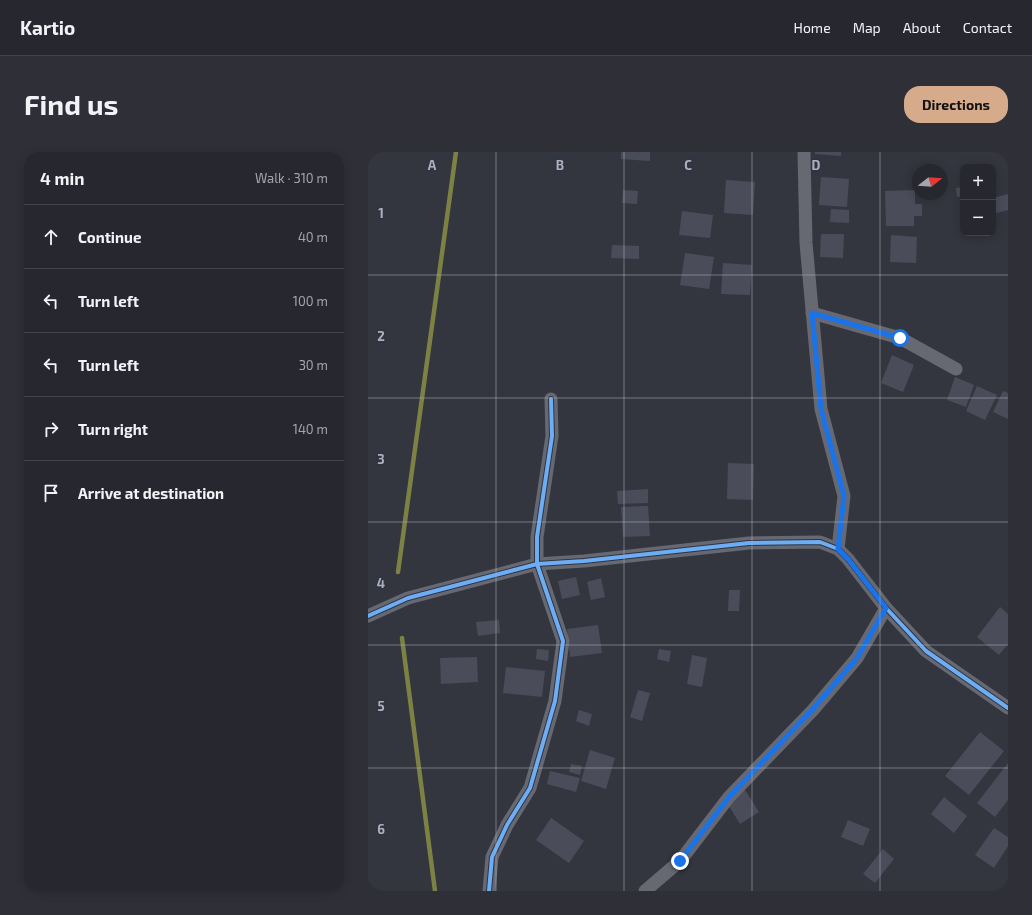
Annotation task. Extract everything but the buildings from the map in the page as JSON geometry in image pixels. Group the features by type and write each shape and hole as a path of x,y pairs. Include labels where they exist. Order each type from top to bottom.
{"street":[{"path":"804,152 806,243 821,409 844,496 838,549"},
{"path":"812,313 900,338 956,369"},
{"path":"489,891 492,857 507,825 530,788 555,700 563,640 537,564 537,537 552,436 551,399"},
{"path":"368,616 408,598 537,564 584,561 749,543 820,542 838,549 848,559 886,608 926,651 1008,708"},
{"path":"645,891 680,861 729,797 817,704 857,658 886,608"}],"waterway":[{"path":"398,572 456,152"},
{"path":"402,638 435,891"}],"cycle path":[{"path":"489,891 492,857 507,825 530,788 555,701 563,641 537,564 537,537 552,436 551,399"},
{"path":"368,616 408,598 537,564 584,561 749,543 820,542 838,549 848,559 886,608 926,651 1008,708"}],"route":[{"path":"680,861 729,797 780,745 857,658 886,608 848,559 838,549 844,496 821,409 812,313 900,338"}]}
